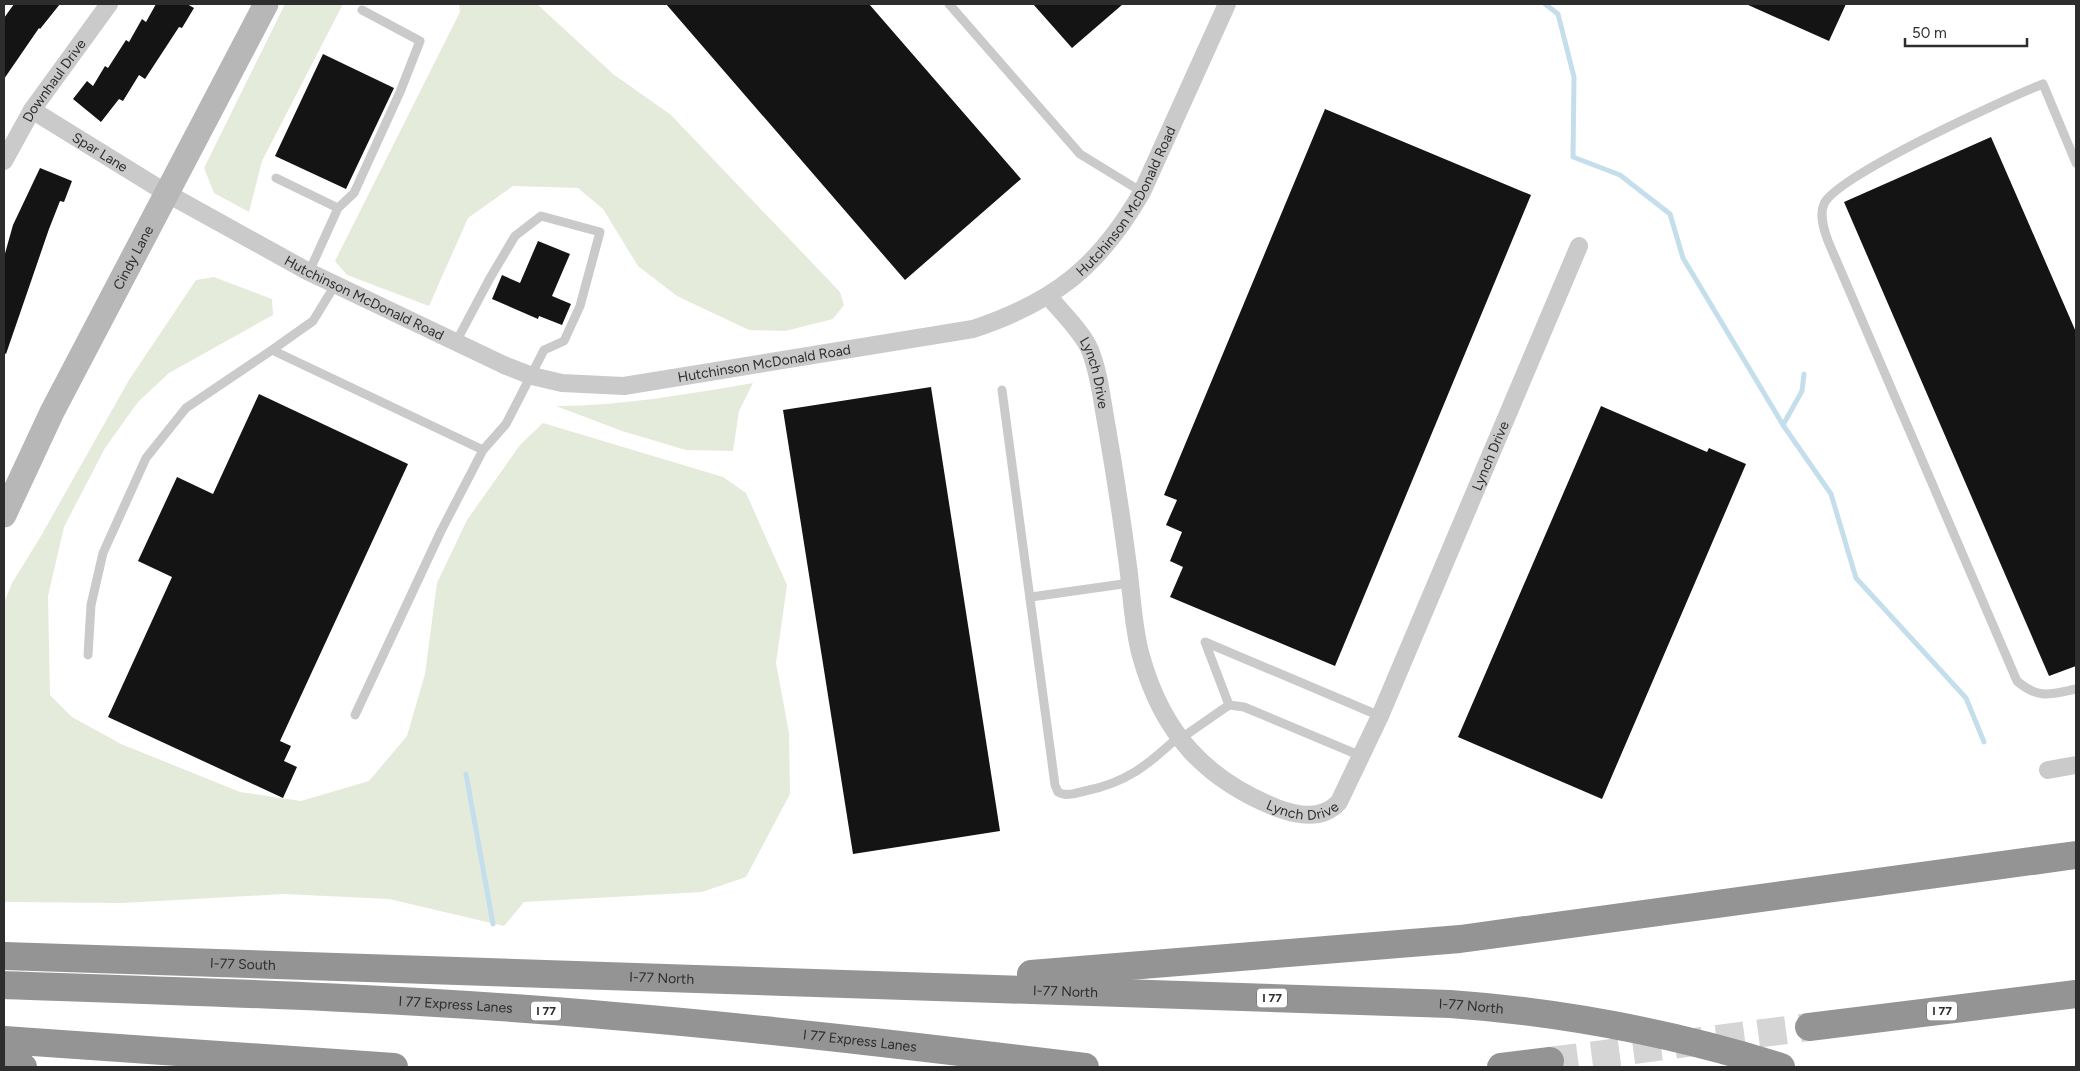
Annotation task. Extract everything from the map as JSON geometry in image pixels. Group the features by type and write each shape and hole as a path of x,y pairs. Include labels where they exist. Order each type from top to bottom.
{"highway":[{"path":"895,985 1460,939 2076,855"},
{"name":"I-77 South","path":"4,956 482,972"},
{"name":"I-77 North","path":"482,972 1450,1004 1535,1012 1646,1031 1781,1067"},
{"name":"I 77 Express Lanes","path":"4,985 376,999 612,1015 794,1033 1085,1067"},
{"name":"I 77","path":"1809,1027 2076,994"},
{"path":"4,1040 394,1067"},
{"path":"1501,1067 1550,1061"},
{"path":"4,1066 23,1067"}],"main road":[{"name":"Cindy Lane","path":"4,516 52,412 266,4"}],"street":[{"name":"Downhaul Drive","path":"4,161 32,110 109,4"},
{"name":"Hutchinson McDonald Road","path":"168,194 335,285 532,376 562,384 624,386 973,329 1006,318 1048,296 1071,281 1108,245 1142,192 1227,4"},
{"name":"Spar Lane","path":"32,110 168,194"},
{"name":"Lynch Drive","path":"1048,296 1089,348 1097,370 1119,500 1141,655 1156,699 1179,738 1200,762 1246,796 1288,812 1322,815 1331,811 1339,802 1380,716 1579,246"},
{"path":"2048,770 2076,765"}],"lane":[{"path":"949,4 1080,154 1142,192"},
{"path":"309,272 338,208 354,193 400,92 420,41 362,10"},
{"path":"2076,163 2043,84 2013,95 1892,156 1833,193 1824,203 1822,213 1828,240 2018,681 2026,689 2043,696 2076,689"},
{"path":"276,178 338,208"},
{"path":"355,715 441,531 483,450 506,424 544,350 564,341 580,306 600,232 541,216 531,223 515,236 456,342"},
{"path":"88,655 91,605 103,553 146,458 186,408 313,321 335,285"},
{"path":"272,350 483,450"},
{"path":"1002,390 1055,785 1058,792 1068,795 1108,786 1130,776 1152,761 1179,738 1229,705 1244,707 1361,756"},
{"path":"1031,597 1130,583"},
{"path":"1229,705 1205,642 1380,716"}],"green space":[{"path":"285,4 343,4 262,161 249,212 214,193 204,168"},
{"path":"459,4 537,4 613,74 671,115 840,292 844,305 833,319 785,331 749,330 677,296 638,266 603,209 578,188 513,186 468,218 429,306 347,275 335,261 460,12"},
{"path":"214,277 272,299 273,315 169,373 138,402 105,448 64,527 48,596 50,695 72,717 121,744 240,792 301,801 369,781 407,736 425,674 437,583 467,520 520,445 543,423 723,477 746,493 787,585 776,663 789,733 790,794 746,877 702,892 524,902 504,926 389,899 284,894 123,903 4,902 4,603 12,583 41,536 129,380 196,280"},
{"path":"753,383 739,411 733,451 686,450 622,431 556,406 630,402"}],"building":[{"path":"14,4 60,4 39,28 4,79 4,18"},
{"path":"156,4 187,4 194,8 182,28 179,27 145,79 139,75 123,101 119,99 101,122 73,99 87,81 93,86 105,66 108,68 126,40 129,42 142,19 146,22"},
{"path":"666,4 869,4 1021,179 905,280"},
{"path":"1033,4 1123,4 1072,48"},
{"path":"1746,4 1846,4 1829,41"},
{"path":"323,54 394,88 346,189 275,156"},
{"path":"1325,109 1531,195 1335,666 1170,597 1183,567 1170,561 1182,532 1166,525 1177,500 1164,495"},
{"path":"1991,137 2076,332 2076,666 2049,676 1844,202"},
{"path":"40,168 72,181 64,202 60,201 49,229 6,354 4,353 4,257 13,225"},
{"path":"538,241 570,254 552,296 571,304 562,325 539,316 538,319 492,299 502,275 520,283"},
{"path":"931,387 1000,831 853,854 783,410"},
{"path":"259,394 408,464 280,741 291,746 284,761 297,767 283,798 108,717 172,577 138,561 177,477 213,494"},
{"path":"1601,406 1707,452 1709,448 1746,464 1602,799 1458,737"}],"waterway":[{"path":"1545,4 1558,14 1574,77 1573,157 1620,175 1670,214 1683,258 1783,425 1831,494 1856,578 1966,698 1984,742"},
{"path":"1783,425 1802,391 1804,374"},
{"path":"466,774 493,924"}],"tunnel":[{"path":"1550,1061 1809,1027"}]}
